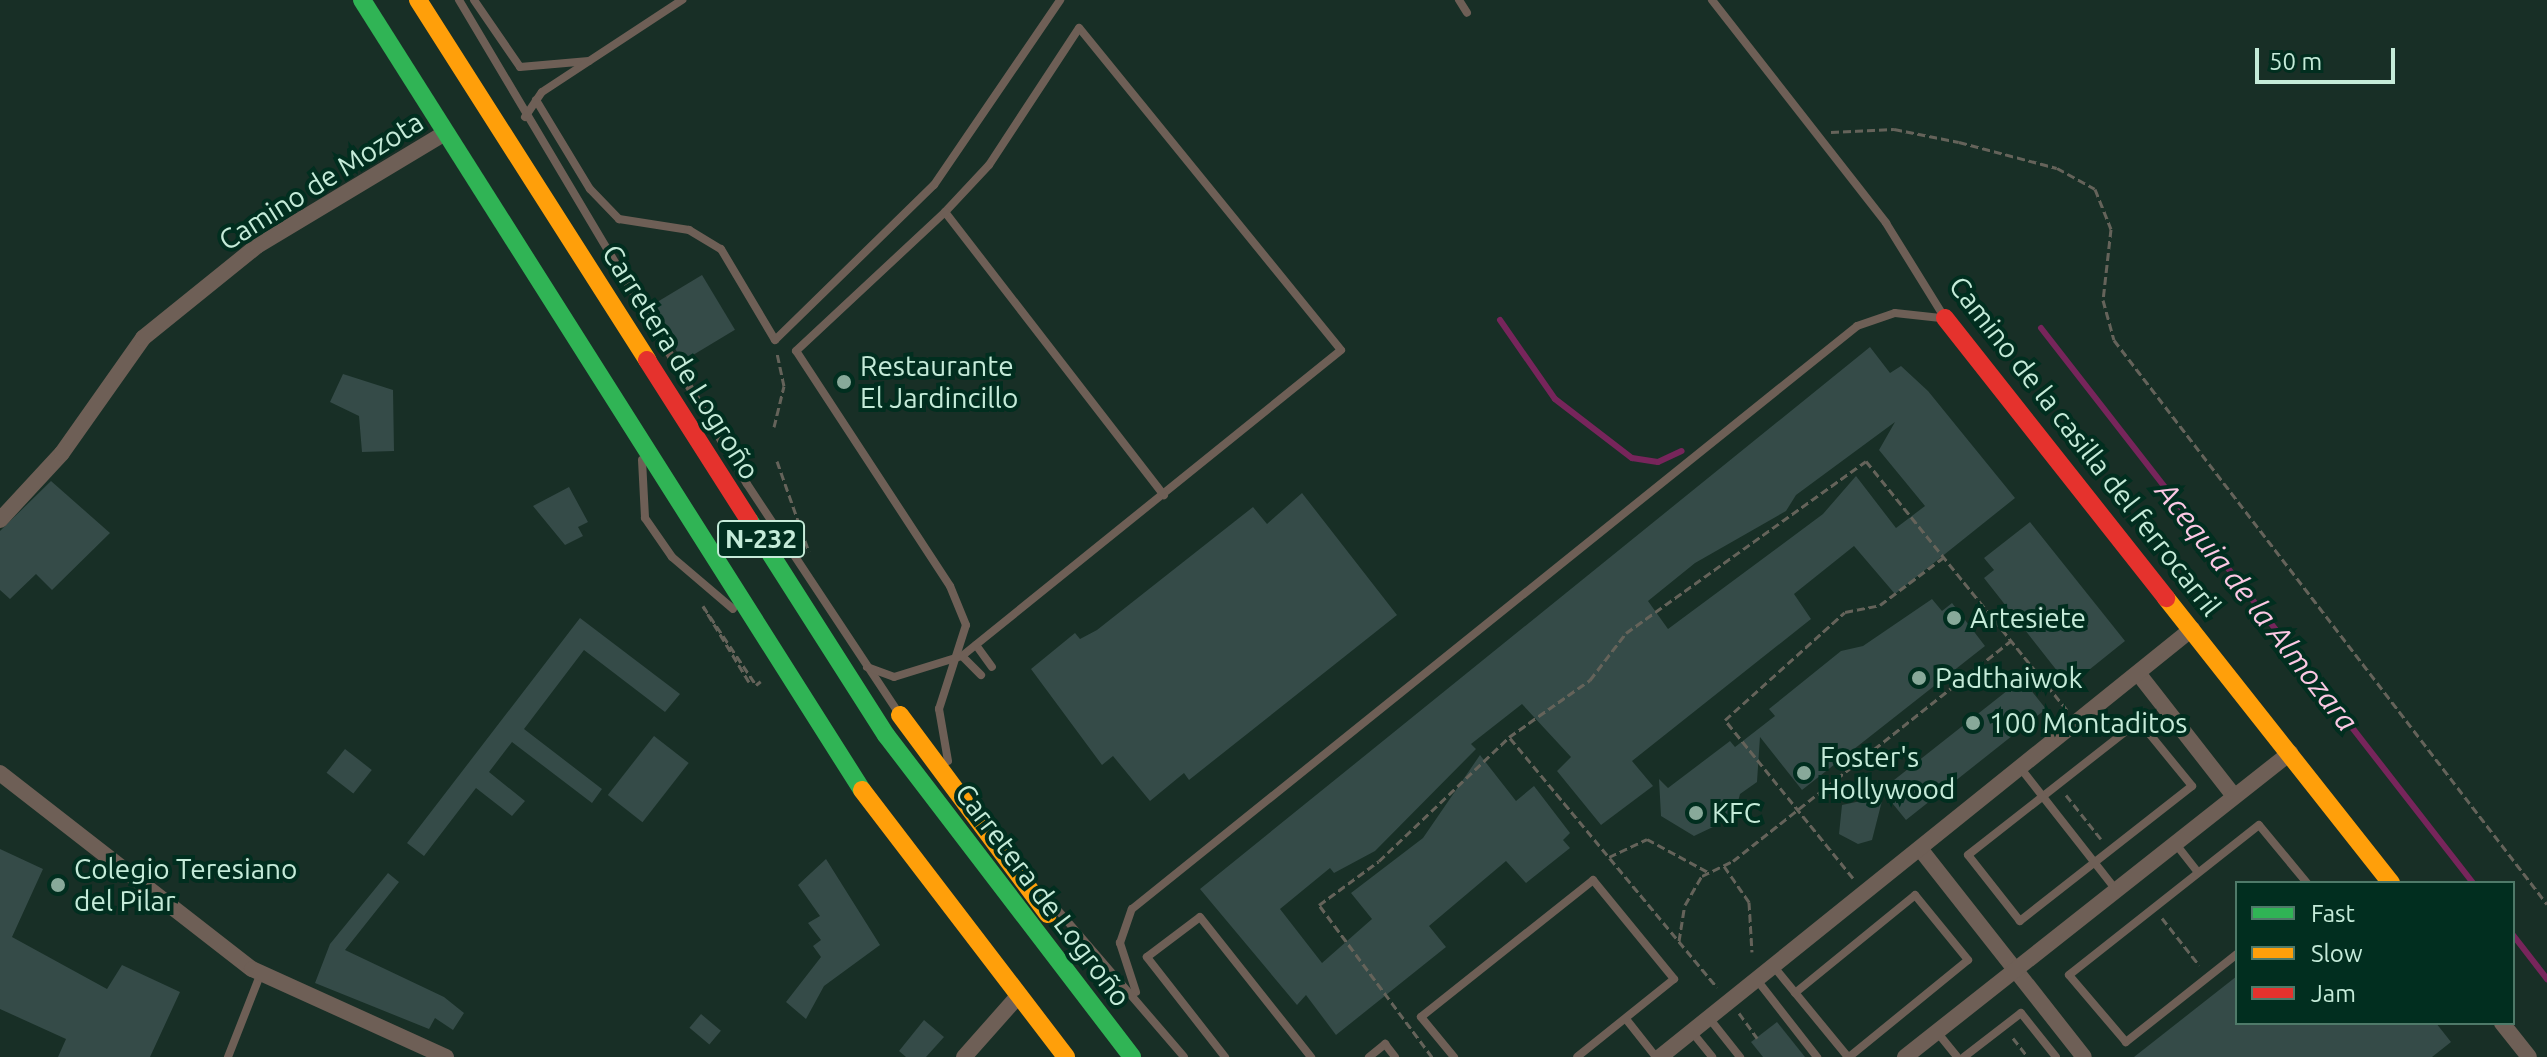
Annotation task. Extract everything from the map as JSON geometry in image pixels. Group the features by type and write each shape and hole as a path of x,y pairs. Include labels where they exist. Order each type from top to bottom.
{"main road":[{"name":"Carretera de Logroño","path":"418,0 886,735 1132,1057"},
{"name":"N-232","path":"362,2 847,770 1066,1057"},
{"name":"Camino de la casilla del ferrocarril","path":"1945,318 2389,881"},
{"path":"900,715 1154,1057"}],"street":[{"name":"Camino de Mozota","path":"0,520 62,453 143,338 257,246 445,133"},
{"path":"1658,1057 2141,677 2192,629"},
{"path":"2141,677 2234,796"},
{"path":"1905,1057 2290,753"},
{"path":"0,773 261,973 446,1057"},
{"path":"1921,850 2084,1057"},
{"path":"964,1057 1019,995"},
{"path":"2504,1025 2529,1057"}],"lane":[{"path":"459,0 525,117 865,666 900,715 951,769 1088,947 1138,996 1184,1057"},
{"path":"474,0 520,67 590,61"},
{"path":"525,117 536,100 682,0"},
{"path":"536,100 590,189 619,219 689,230 721,249 775,340 934,185 1060,0"},
{"path":"1459,0 1467,13"},
{"name":"Camino de la casilla del ferrocarril","path":"1712,0 1886,223 1945,318"},
{"path":"865,666 894,677 962,656 1341,350 1079,28 989,165 945,212 796,351 950,586 966,625 962,656 939,709 951,769"},
{"path":"945,212 1164,495"},
{"path":"1138,996 1120,943 1132,909 1857,326 1895,313 1945,318"},
{"path":"644,448 639,493 645,518 701,585 754,624"},
{"path":"976,645 992,667"},
{"path":"962,656 981,675"},
{"path":"2139,721 2192,786 2020,921 1968,855 2043,796 2139,721"},
{"path":"2022,770 2116,890"},
{"path":"2235,956 2126,1042 2069,975 2259,825 2305,881"},
{"path":"2175,843 2198,872"},
{"path":"1454,1057 1421,1017 1593,880 1674,979 1577,1057"},
{"path":"1774,967 1795,993 1848,1057 1968,960 1915,895 1795,993"},
{"path":"1225,1057 1147,957 1200,917 1311,1057"},
{"path":"228,1057 261,973"},
{"path":"1757,980 1817,1057"},
{"path":"1964,1057 2021,1013 2056,1057"},
{"path":"1709,1018 1740,1057"},
{"path":"1626,1019 1658,1057"},
{"path":"1692,1032 1711,1057"},
{"path":"1937,1032 1957,1057"},
{"path":"1369,1057 1385,1044 1395,1057"}],"path":[{"path":"1816,135 1867,127 1946,139 2057,168 2095,189 2111,229 2103,300 2114,340 2547,904"},
{"path":"774,427 784,386 775,340"},
{"path":"1432,1057 1319,905 1379,861 1509,737 1590,680 1626,633 1866,461 2079,726"},
{"path":"1856,882 1725,720 1845,612 1880,605 1944,557"},
{"path":"1679,941 1685,905 1708,872 1724,866 1798,810 2011,641"},
{"path":"1509,737 1722,993"},
{"path":"1609,857 1647,839 1708,872"},
{"path":"1724,866 1749,902 1752,952"},
{"path":"1736,1010 1757,1038"}],"building":[{"path":"702,275 735,330 683,361 650,306"},
{"path":"1870,347 1890,373 1901,366 1928,391 2015,498 1895,594 1854,546 1794,594 1811,619 1632,761 1653,786 1601,825 1557,771 1571,757 1522,704 1471,744 1476,749 1375,851 1334,873 1330,868 1280,909 1322,963 1372,919 1351,893 1423,838 1480,755 1516,801 1534,786 1570,833 1563,840 1570,848 1526,883 1506,861 1429,926 1446,947 1336,1035 1306,995 1297,1005 1200,889","holes":["1895,422 1879,450 1925,506 1896,528 1856,476 1823,514 1668,629 1648,601 1695,563 1786,511 1796,495"]},
{"path":"343,374 393,390 394,451 362,452 359,416 330,402"},
{"path":"51,481 110,533 52,590 36,574 10,599 0,590 0,531"},
{"path":"569,487 588,522 578,527 583,536 565,545 533,506"},
{"path":"1302,493 1397,615 1189,780 1184,773 1150,801 1113,756 1102,765 1031,669 1075,633 1080,639 1097,630 1253,507 1267,524"},
{"path":"2030,522 2125,641 2069,686 1984,578 1994,570 1984,558"},
{"path":"1932,599 1942,611 1952,603 1985,646 1802,790 1760,737 1757,782 1740,794 1734,817 1694,836 1661,816 1659,779 1668,788 1730,741 1735,747 1775,716 1769,709 1841,651 1863,646"},
{"path":"580,618 680,694 665,712 584,650 524,729 602,789 592,803 512,742 489,772 525,801 512,816 476,788 424,856 407,843"},
{"path":"2022,679 2046,709 1906,820 1884,793 1872,840 1858,844 1839,834 1842,805 1870,799"},
{"path":"654,736 689,763 642,822 608,795"},
{"path":"345,749 372,770 353,794 327,773"},
{"path":"0,849 43,869 12,937 107,989 122,965 180,992 150,1057 58,1057 66,1039 0,1009"},
{"path":"826,859 880,945 824,986 806,1019 786,1002 821,957 813,946 821,940 808,923 820,916 798,885"},
{"path":"388,873 399,882 345,950 444,997 464,1013 453,1030 435,1018 429,1029 315,983 330,944"},
{"path":"2235,978 2235,1025 2438,1025 2451,1042 2432,1057 2134,1057"},
{"path":"701,1014 721,1031 709,1045 689,1028"},
{"path":"924,1020 944,1037 926,1057 906,1057 899,1051"},
{"path":"1777,1022 1805,1057 1763,1057 1751,1042"}],"waterway":[{"name":"Acequia de la Almozara","path":"1500,320 1555,399 1632,458 1658,462 1682,451"},
{"name":"Acequia de la Almozara","path":"2041,328 2471,881"},
{"name":"Acequia de la Almozara","path":"2515,938 2547,979"}],"traffic: fast":[{"path":"362,0 862,790"},
{"path":"749,520 886,735 1132,1057"}],"traffic: slow":[{"path":"418,0 647,360"},
{"path":"2166,598 2389,881"},
{"path":"900,715 1048,914"},
{"path":"862,790 1066,1057"}],"traffic: jam":[{"path":"1945,318 2166,598"},
{"path":"647,360 749,520"}],"place":[{"name":"Restaurante El Jardincillo","path":"844,382"},
{"name":"Artesiete","path":"1954,618"},
{"name":"Padthaiwok","path":"1919,678"},
{"name":"100 Montaditos","path":"1973,723"},
{"name":"Foster's Hollywood","path":"1804,773"},
{"name":"KFC","path":"1696,813"},
{"name":"Colegio Teresiano del Pilar","path":"58,885"}]}
